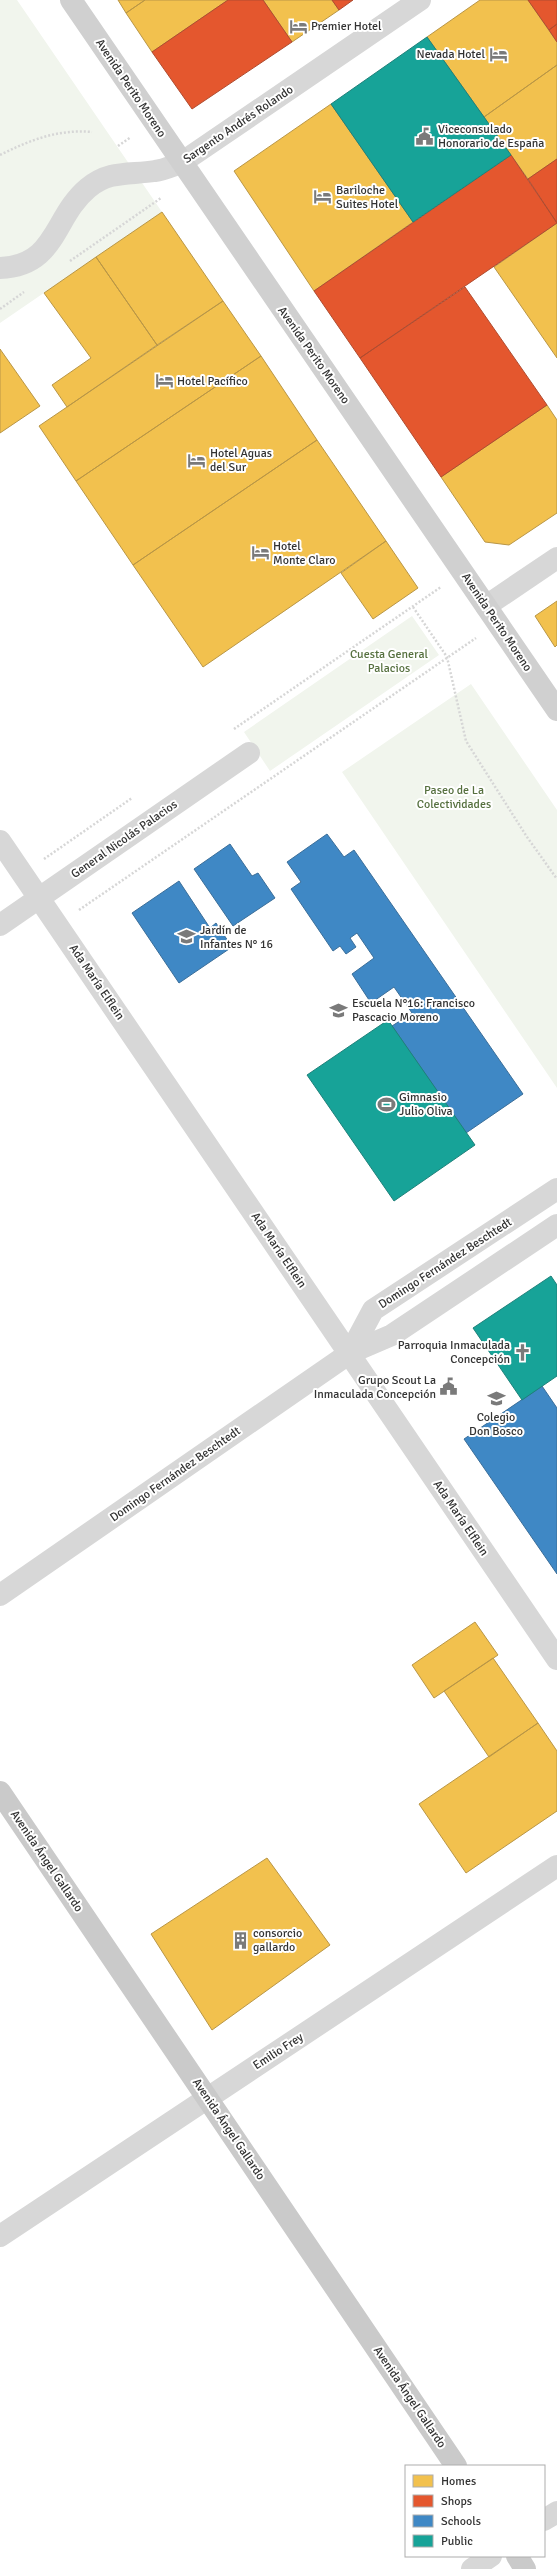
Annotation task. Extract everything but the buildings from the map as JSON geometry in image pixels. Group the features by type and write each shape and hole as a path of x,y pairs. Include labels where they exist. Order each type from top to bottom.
{"main road":[{"name":"Avenida Perito Moreno","path":"71,0 557,710"},
{"name":"Avenida Ángel Gallardo","path":"0,1792 208,2097 455,2465"},
{"path":"518,2557 525,2569"}],"street":[{"name":"Sargento Andrés Rolando","path":"0,268 13,267 28,262 41,254 51,242 74,204 88,188 107,176 130,171 186,170 420,0"},
{"path":"492,614 557,558"},
{"name":"General Nicolás Palacios","path":"0,926 249,754"},
{"name":"Ada María Elflein","path":"0,841 557,1659"},
{"name":"Domingo Fernández Beschtedt","path":"350,1353 373,1310 557,1189"},
{"name":"Domingo Fernández Beschtedt","path":"0,1595 350,1353 392,1335 557,1225"},
{"name":"Emilio Frey","path":"0,2236 557,1866"},
{"path":"545,2519 557,2512"},
{"path":"472,2569 490,2557"}],"path":[{"path":"0,155 44,136 77,130 92,132"},
{"path":"126,222 186,170"},
{"path":"233,730 463,572"},
{"path":"413,607 447,657 466,741 527,838 557,879"},
{"path":"57,925 447,657 492,614"},
{"path":"22,874 134,797"}],"green space":[{"path":"0,0 17,0 162,212 0,323"},
{"name":"Cuesta General Palacios","path":"412,616 439,655 270,771 244,732"},
{"name":"Paseo de La Colectividades","path":"471,684 557,810 557,1088 342,772"}],"place":[{"name":"Premier Hotel","path":"298,26"},
{"name":"Nevada Hotel","path":"498,54"},
{"name":"Viceconsulado Honorario de España","path":"425,136"},
{"name":"Bariloche Suites Hotel","path":"323,197"},
{"name":"Hotel Pacífico","path":"164,381"},
{"name":"Hotel Aguas del Sur","path":"197,460"},
{"name":"Hotel Monte Claro","path":"260,553"},
{"name":"Jardín de Infantes N° 16","path":"187,937"},
{"name":"Escuela N°16: Francisco Pascacio Moreno","path":"339,1010"},
{"name":"Gimnasio Julio Oliva","path":"386,1104"},
{"name":"Parroquia Inmaculada Concepción","path":"523,1352"},
{"name":"Grupo Scout La Inmaculada Concepción","path":"449,1387"},
{"name":"Colegio Don Bosco","path":"496,1398"},
{"name":"consorcio gallardo","path":"240,1940"}]}
